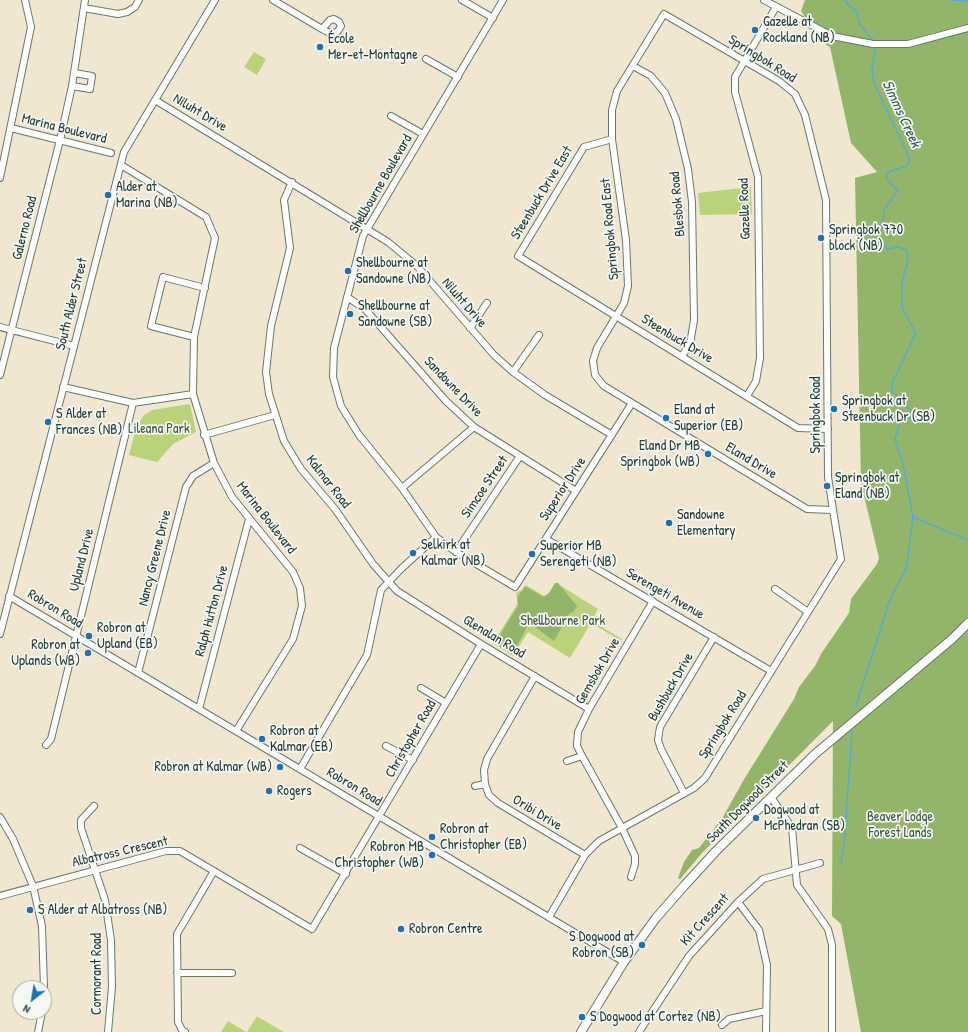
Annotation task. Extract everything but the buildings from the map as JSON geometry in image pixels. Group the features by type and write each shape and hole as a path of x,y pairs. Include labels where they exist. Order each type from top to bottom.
{"main road":[{"name":"South Dogwood Street","path":"582,1032 624,962 656,918 684,886 771,797 830,741 941,648 968,623"}],"street":[{"path":"0,178 31,27 25,0"},
{"name":"Galerno Road","path":"0,375 60,140 72,86 85,0"},
{"path":"84,8 118,14 127,12 135,7 139,0"},
{"name":"South Alder Street","path":"0,634 124,152 215,0"},
{"path":"273,0 322,29"},
{"path":"462,0 493,18"},
{"name":"Shellbourne Boulevard","path":"503,0 363,236 334,348 333,377 341,406 359,435 402,488 436,537 456,552 515,587"},
{"path":"764,0 832,36 873,44 908,44 968,28"},
{"name":"Gazelle Road","path":"747,396 756,381 760,358 758,177 735,92 735,77 776,7"},
{"name":"Springbok Road","path":"549,917 585,855 600,841 694,788 704,778 841,559 828,478 826,200 805,115 795,94 779,81 664,14 617,91 612,110 612,139"},
{"path":"426,59 458,77"},
{"name":"Blesbok Road","path":"633,66 651,76 665,93 676,119 688,169 692,202 694,320 690,344 682,356"},
{"path":"72,86 90,89 92,76 74,74"},
{"name":"Niluht Drive","path":"155,100 292,182 388,242 417,266 494,355 513,372 545,395 612,435"},
{"path":"391,116 423,134"},
{"name":"Marina Boulevard","path":"11,128 111,153"},
{"name":"Steenbuck Drive East","path":"518,256 584,147 612,139"},
{"name":"Springbok Road East","path":"612,139 626,240 628,286 624,303 616,316"},
{"name":"Marina Boulevard","path":"120,165 206,217 215,238 194,337 193,394 204,435 214,463 232,497 293,572 300,588 302,606 293,639 236,731"},
{"name":"Kalmar Road","path":"292,182 284,200 290,248 271,326 266,372 269,394 284,441 301,469 335,509 373,564 389,582"},
{"name":"Steenbuck Drive","path":"518,256 798,428 828,429"},
{"path":"194,337 151,326 163,277 205,288"},
{"name":"Sandowne Drive","path":"347,297 365,309 446,401 474,427 576,491"},
{"path":"470,328 488,303"},
{"name":"Eland Drive","path":"616,316 597,348 593,361 595,375 604,386 807,509 833,510"},
{"path":"0,327 74,346"},
{"path":"513,372 539,336"},
{"path":"63,387 133,403 193,394"},
{"name":"Upland Drive","path":"46,745 51,739 133,403"},
{"name":"Superior Drive","path":"515,587 632,403"},
{"path":"204,435 275,415"},
{"path":"402,488 474,427"},
{"name":"Simcoe Street","path":"456,552 520,456"},
{"name":"Nancy Greene Drive","path":"138,672 186,487 193,476 214,463"},
{"name":"Ralph Hutton Drive","path":"199,709 249,519"},
{"path":"300,769 367,655 382,590 401,569 436,537"},
{"name":"Serengeti Avenue","path":"546,538 771,671"},
{"name":"Glenalan Road","path":"389,582 397,591 589,709"},
{"path":"775,589 808,612"},
{"name":"Robron Road","path":"9,596 624,962"},
{"name":"Gemsbok Drive","path":"631,877 635,864 635,856 622,828 577,746 578,732 589,709 653,601"},
{"name":"Bushbuck Drive","path":"684,793 661,749 658,740 660,727 714,637"},
{"name":"Christopher Road","path":"312,929 481,644"},
{"path":"475,786 484,784 484,770 487,759 535,676"},
{"path":"421,688 446,703"},
{"path":"386,746 412,760"},
{"path":"567,761 582,756"},
{"name":"Oribi Drive","path":"484,784 489,794 498,803 585,855"},
{"path":"771,797 792,828 797,885 828,929 832,944 832,1032"},
{"name":"Cormorant Road","path":"94,806 81,820 81,828 96,869 105,900 111,940 112,987 108,1032"},
{"path":"0,817 14,839 33,886 42,926 44,980"},
{"path":"300,848 346,874"},
{"name":"Albatross Crescent","path":"0,896 166,851 180,851 312,929"},
{"name":"Kit Crescent","path":"639,1032 689,956 738,902 763,879 820,863"},
{"path":"184,1032 178,1022 177,934 214,871"},
{"path":"738,902 759,930 767,966 766,1032"},
{"path":"177,973 232,973"},
{"path":"722,1025 729,1019 766,1010"},
{"path":"38,1032 40,1020"}],"green space":[{"name":"Beaver Lodge Forest Lands","path":"805,0 968,0 968,1032 861,1032 841,924 832,916 833,721 702,853 680,879 678,878 684,862 692,850 699,848 723,817 743,781 794,699 799,687 815,666 821,654 849,613 851,599 877,564 879,558 861,483 855,178 877,172 851,143 830,47 822,42 801,11"},
{"path":"254,52 266,59 257,75 244,67"},
{"path":"751,187 752,214 700,215 698,193"},
{"name":"Lileana Park","path":"190,404 196,432 173,444 157,462 129,455 136,428 144,415 152,410"},
{"path":"555,583 558,583 577,606 573,612 569,614 554,641 531,624 527,627 513,654 499,645 498,638 518,606 517,598 525,586 543,597 549,593"},
{"name":"Shellbourne Park","path":"558,584 598,609 592,621 622,639 621,641 591,623 570,658 528,632 513,656 493,643 518,603 516,593 522,590 526,585 549,599"},
{"path":"257,1016 258,1017 284,1032 247,1032"},
{"path":"228,1021 246,1032 221,1032"}],"waterway":[{"name":"Simms Creek","path":"845,0 848,5 856,10 860,25 873,42"},
{"path":"950,0 968,1"},
{"name":"Simms Creek","path":"856,706 890,599 906,569 913,517 903,464 895,439 900,422 907,421 913,413 892,391 893,381 916,333 902,308 902,283 908,259 907,250 898,247 888,249 879,242 878,237 883,226 884,210 898,190 887,180 887,175 890,171 907,166 910,159 874,83 872,70 875,51 874,46"},
{"name":"Simms Creek","path":"913,517 968,540"},
{"path":"841,864 844,846 852,732"}],"place":[{"name":"Gazelle at Rockland (NB)","path":"755,30"},
{"name":"École Mer-et-Montagne","path":"320,47"},
{"name":"Alder at Marina (NB)","path":"108,195"},
{"name":"Springbok 770 block (NB)","path":"821,238"},
{"name":"Shellbourne at Sandowne (NB)","path":"348,271"},
{"name":"Shellbourne at Sandowne (SB)","path":"350,314"},
{"name":"Springbok at Steenbuck Dr (SB)","path":"834,409"},
{"name":"Eland at Superior (EB)","path":"666,418"},
{"name":"S Alder at Frances (NB)","path":"48,422"},
{"name":"Eland Dr MB Springbok (WB)","path":"708,454"},
{"name":"Springbok at Eland (NB)","path":"827,486"},
{"name":"Sandowne Elementary","path":"669,523"},
{"name":"Selkirk at Kalmar (NB)","path":"413,553"},
{"name":"Superior MB Serengeti (NB)","path":"532,554"},
{"name":"Robron at Upland (EB)","path":"89,636"},
{"name":"Robron at Uplands (WB)","path":"88,653"},
{"name":"Robron at Kalmar (EB)","path":"262,739"},
{"name":"Robron at Kalmar (WB)","path":"280,767"},
{"name":"Rogers","path":"269,791"},
{"name":"Dogwood at McPhedran (SB)","path":"756,818"},
{"name":"Robron at Christopher (EB)","path":"432,837"},
{"name":"Robron MB Christopher (WB)","path":"432,855"},
{"name":"S Alder at Albatross (NB)","path":"30,910"},
{"name":"Robron Centre","path":"401,929"},
{"name":"S Dogwood at Robron (SB)","path":"642,945"},
{"name":"S Dogwood at Cortez (NB)","path":"582,1017"}]}
